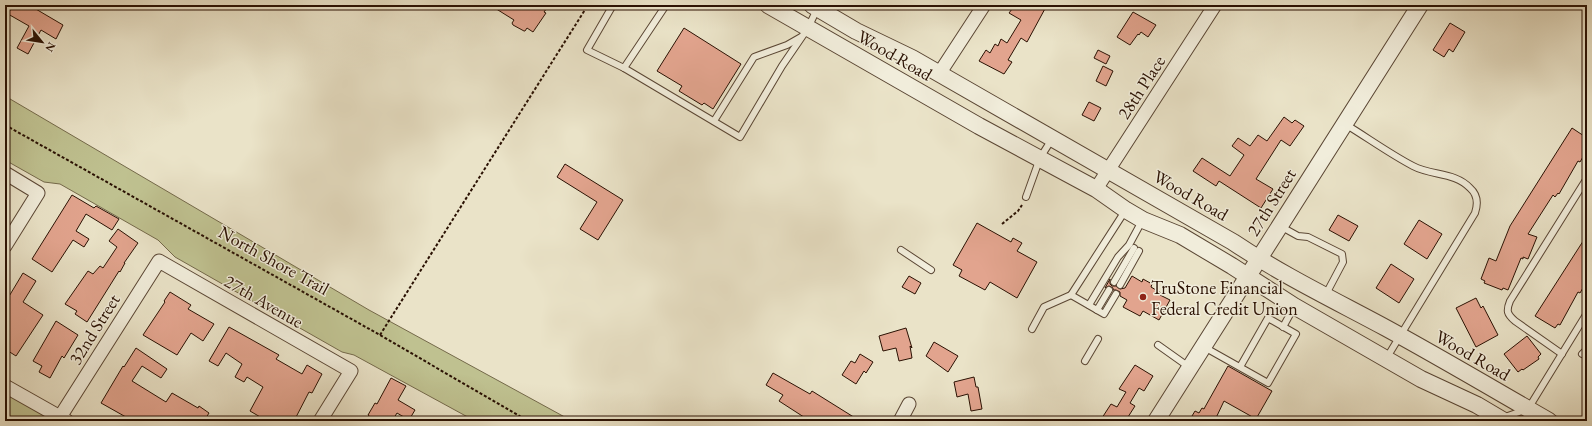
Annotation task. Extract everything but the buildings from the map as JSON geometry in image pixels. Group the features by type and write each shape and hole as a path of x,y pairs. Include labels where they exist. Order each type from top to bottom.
{"street":[{"name":"Wood Road","path":"768,5 805,32 1096,189 1143,220 1180,235 1294,306 1386,359 1421,379 1477,405 1502,420"},
{"path":"939,74 984,5"},
{"name":"28th Place","path":"1096,189 1215,5"},
{"name":"27th Street","path":"1156,421 1420,5"},
{"name":"Wood Road","path":"815,7 856,31 912,58 1233,242 1259,260 1324,297 1400,336 1549,421"},
{"path":"5,173 38,193 5,246"},
{"name":"27th Avenue","path":"159,261 351,371 320,421"},
{"name":"32nd Street","path":"64,419 159,261"},
{"path":"5,386 64,419"},
{"path":"900,421 910,404"}],"lane":[{"path":"613,5 587,50 624,68 740,137 805,32 815,7"},
{"path":"624,68 666,5"},
{"path":"714,121 754,58 787,45 805,32"},
{"path":"1345,124 1414,167 1428,172 1451,176 1464,182 1472,189 1478,205 1475,213 1386,359"},
{"path":"1026,197 1040,158 1052,139"},
{"path":"1562,354 1515,321 1508,315 1507,309 1510,300 1587,178"},
{"path":"1032,329 1044,307 1071,295 1126,210"},
{"path":"1120,285 1143,220"},
{"path":"1280,226 1298,236 1308,237 1342,254 1343,262 1324,297"},
{"path":"1114,282 1134,248"},
{"path":"1089,305 1118,256 1134,248"},
{"path":"901,250 931,270"},
{"path":"1097,310 1109,290"},
{"path":"1071,295 1104,314 1116,294"},
{"path":"1283,326 1294,306"},
{"path":"1502,420 1528,409 1587,314"},
{"path":"1204,347 1240,367 1268,382 1296,334 1268,318 1240,367"},
{"path":"1085,360 1098,339"},
{"path":"1158,345 1190,368"},
{"path":"1582,354 1587,349"}],"path":[{"path":"380,335 588,5"},
{"name":"North Shore Trail","path":"5,125 380,335 528,421"},
{"path":"1002,224 1018,212 1026,197"}],"green space":[{"path":"5,96 369,310 572,421 475,421 354,355 342,352 175,257 158,240 60,184 44,182 5,160"},
{"path":"5,386 67,421 5,421"}],"place":[{"name":"TruStone Financial Federal Credit Union","path":"1143,297"}]}
